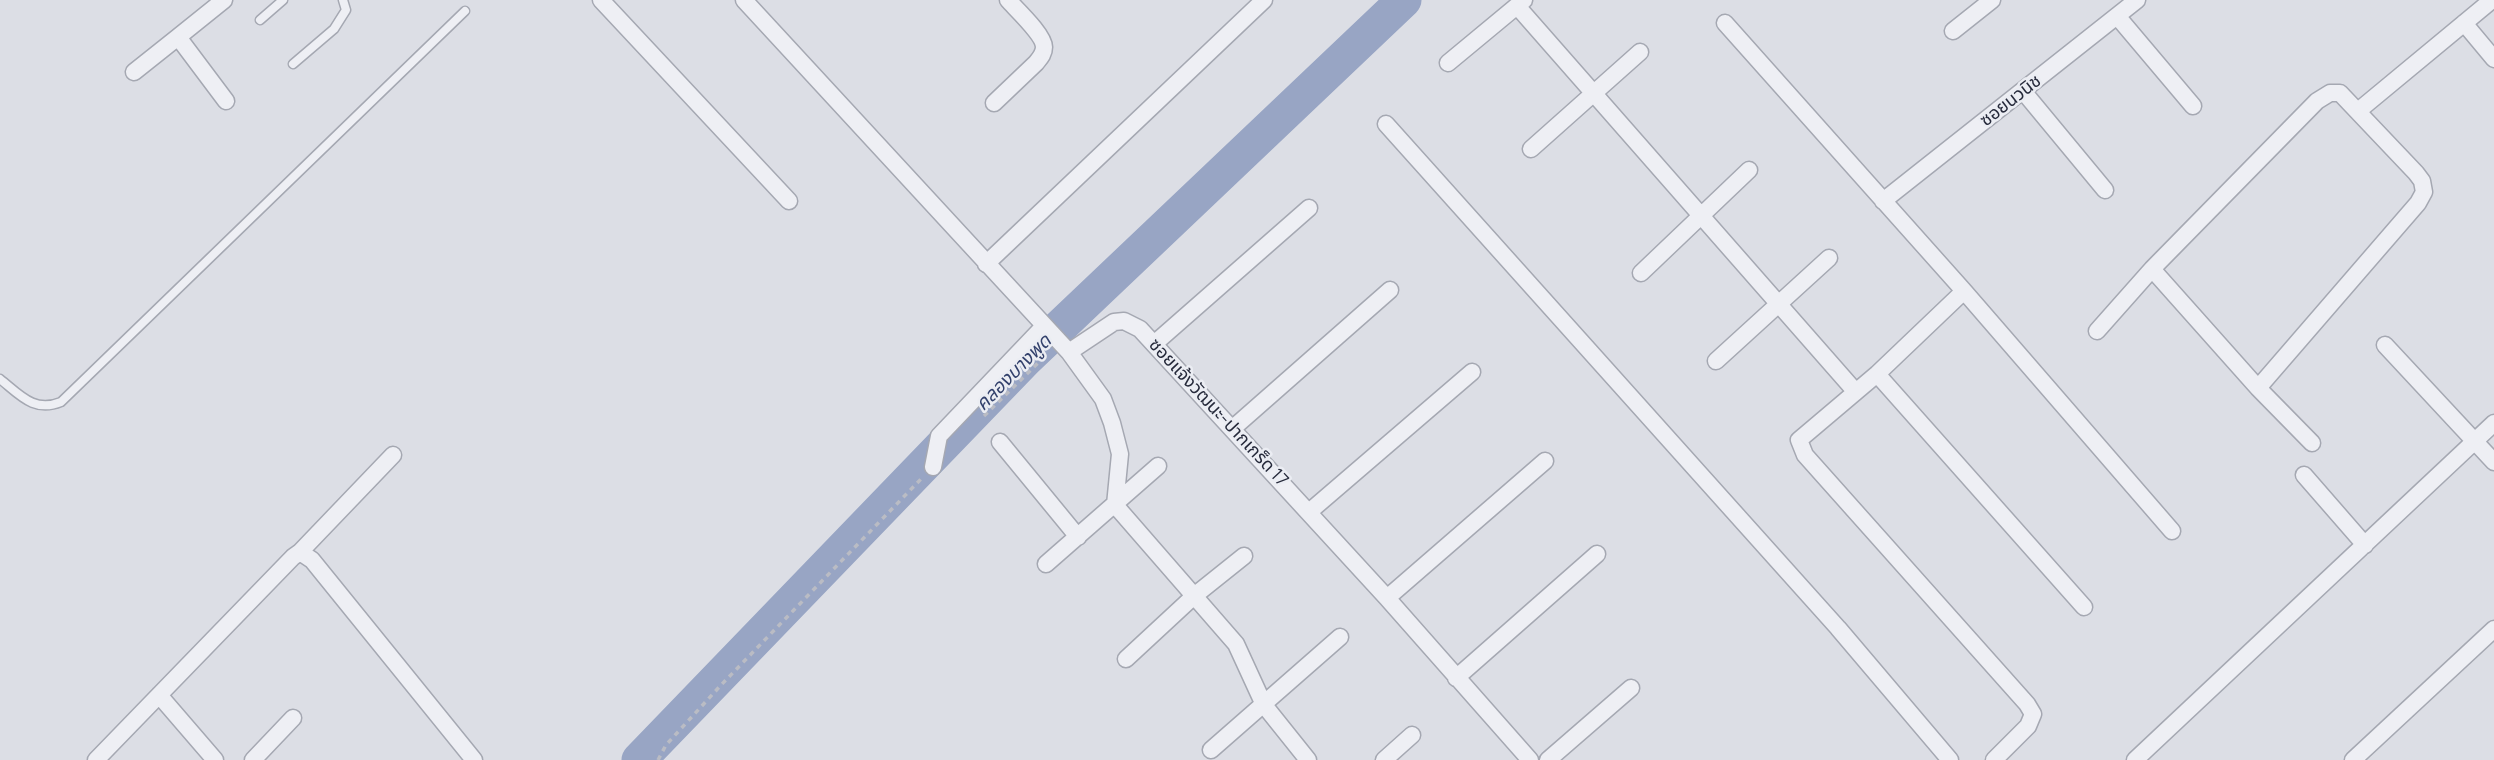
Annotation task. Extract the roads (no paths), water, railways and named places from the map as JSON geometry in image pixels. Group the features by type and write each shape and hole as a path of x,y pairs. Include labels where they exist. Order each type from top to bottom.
{"street":[{"path":"134,72 224,0"},
{"path":"601,0 789,201"},
{"path":"744,0 1069,352 1103,399 1112,423 1120,454 1115,505 1236,644 1264,705 1308,760"},
{"path":"994,103 1036,63 1042,56 1044,47 1042,38 1008,0"},
{"path":"986,264 1264,0"},
{"path":"1953,31 1992,0"},
{"name":"ซอยนวนิช","path":"1883,201 2137,0"},
{"path":"2358,111 2492,0"},
{"path":"1448,63 1521,3 1594,93 1855,391"},
{"path":"2117,16 2193,106"},
{"path":"1725,23 1964,291 2172,531"},
{"path":"2465,23 2494,59"},
{"path":"178,37 226,101"},
{"path":"1531,149 1640,52"},
{"path":"2023,91 2105,190"},
{"path":"2097,331 2152,269 2317,101 2330,93 2340,93 2416,173 2422,181 2424,192 2418,203 2258,388"},
{"path":"1386,124 1820,607 1951,760"},
{"path":"1641,274 1749,170"},
{"path":"1154,344 1309,208"},
{"path":"1716,361 1829,258"},
{"path":"2152,269 2258,388 2312,443"},
{"path":"1233,429 1390,290"},
{"path":"1964,291 1877,374 1799,440 1805,454 2027,704 2032,715 2028,726 1994,760"},
{"name":"ซอยแจ้งวัฒนะ-ปากเกร็ด 17","path":"1069,352 1114,322 1124,321 1140,329 1387,598 1530,760"},
{"path":"933,467 939,436 1049,331"},
{"path":"2385,345 2494,462"},
{"path":"1309,512 1472,372"},
{"path":"1877,374 2084,607"},
{"path":"2134,760 2494,423"},
{"path":"1000,442 1078,537"},
{"path":"96,760 393,455"},
{"path":"1387,598 1545,461"},
{"path":"1045,564 1158,466"},
{"path":"2304,475 2365,545"},
{"path":"300,552 312,559 474,760"},
{"path":"1457,678 1597,554"},
{"path":"1126,659 1194,596 1244,556"},
{"path":"2353,760 2494,629"},
{"path":"1211,750 1340,637"},
{"path":"1548,760 1631,688"},
{"path":"159,695 215,760"},
{"path":"253,760 293,718"},
{"path":"1384,760 1412,735"}],"lane":[{"path":"260,20 283,0"},
{"path":"293,64 334,29 346,10 343,0"},
{"path":"0,379 37,406 48,407 61,402 465,10"}],"waterway":[{"name":"คลองบางพูด","path":"639,760 1025,360 1404,0"}]}
